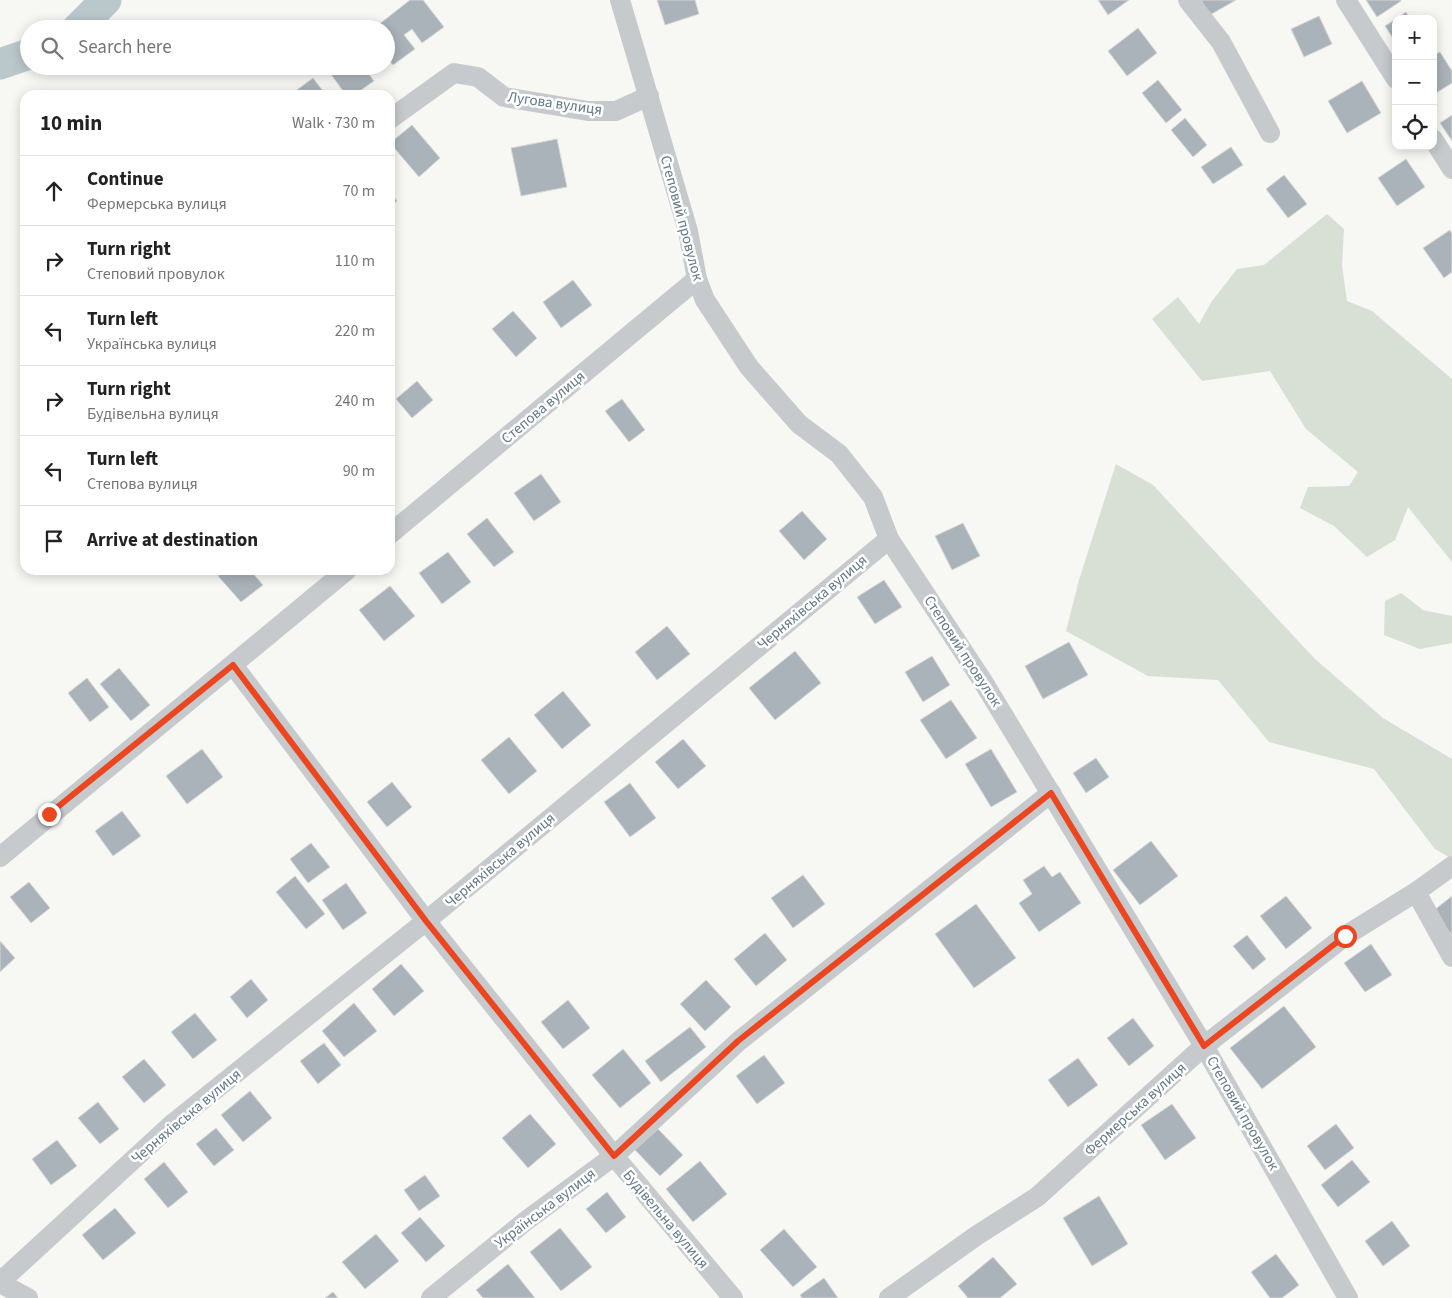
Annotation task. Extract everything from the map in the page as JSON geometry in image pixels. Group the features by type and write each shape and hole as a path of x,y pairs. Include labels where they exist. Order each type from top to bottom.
{"street":[{"name":"Степовий провулок","path":"620,0 688,231 697,279 706,300 749,367 799,424 839,454 873,497 889,539 982,680 1051,793 1204,1046 1348,1298"},
{"path":"1188,0 1221,42 1270,133"},
{"path":"1346,0 1392,74"},
{"name":"Лугова вулиця","path":"395,116 454,73 478,77 504,97 588,111 616,111 649,96"},
{"path":"1437,145 1452,169"},
{"name":"Степова вулиця","path":"395,530 697,279"},
{"name":"Черняхівська вулиця","path":"0,1282 170,1125 426,921 889,539"},
{"path":"0,856 341,575"},
{"name":"Будівельна вулиця","path":"233,665 426,921 614,1156 732,1298"},
{"name":"Українська вулиця","path":"431,1298 527,1220 614,1156 738,1041 1051,793"},
{"name":"Фермерська вулиця","path":"889,1298 976,1236 1036,1197 1204,1046 1345,936 1416,892 1452,866"},
{"path":"1416,892 1452,957"},
{"path":"0,1282 28,1298"}],"shaded area":[{"path":"1327,214 1344,229 1342,266 1347,301 1372,311 1452,379 1452,562 1408,507 1395,540 1367,557 1334,526 1300,508 1308,487 1349,486 1358,472 1306,429 1270,371 1202,381 1152,319 1178,297 1199,324 1212,301 1237,269 1264,265"},
{"path":"1116,464 1153,485 1315,659 1383,718 1452,759 1452,859 1435,849 1374,769 1269,742 1218,680 1148,676 1066,631 1079,580"},
{"path":"1401,593 1423,610 1452,616 1452,643 1420,649 1384,635 1385,601"}],"building":[{"path":"410,0 423,0 444,27 422,43 412,29 404,35 415,49 395,64 395,20 384,20"},
{"path":"657,0 695,0 699,14 665,25"},
{"path":"1098,0 1129,0 1108,15"},
{"path":"1201,0 1236,0 1210,15"},
{"path":"1366,0 1401,0 1401,1 1377,17"},
{"path":"1319,16 1332,44 1304,57 1291,29"},
{"path":"1392,22 1392,37 1385,26"},
{"path":"1138,28 1157,53 1127,76 1108,51"},
{"path":"1440,52 1452,71 1452,83 1437,92 1437,60 1437,54"},
{"path":"332,75 370,75 374,81 361,90 342,90"},
{"path":"313,78 322,90 297,90"},
{"path":"1158,80 1182,110 1166,123 1142,93"},
{"path":"1362,81 1381,113 1347,133 1328,101"},
{"path":"1452,115 1452,141 1440,123"},
{"path":"1185,118 1207,145 1193,157 1171,130"},
{"path":"412,125 440,158 419,177 395,149 395,139"},
{"path":"557,139 567,187 521,196 511,148"},
{"path":"1231,147 1243,165 1213,184 1201,167"},
{"path":"1406,159 1425,187 1397,206 1378,178"},
{"path":"1284,175 1307,204 1288,218 1266,189"},
{"path":"1450,230 1452,234 1452,272 1444,278 1423,248"},
{"path":"573,280 592,305 561,328 543,302"},
{"path":"513,311 537,338 516,357 492,329"},
{"path":"417,381 433,400 412,418 396,399"},
{"path":"622,399 645,430 629,442 605,411"},
{"path":"541,474 561,502 534,521 514,493"},
{"path":"802,511 827,539 804,560 779,531"},
{"path":"487,518 514,552 494,567 467,534"},
{"path":"963,523 980,556 952,570 935,536"},
{"path":"448,552 471,582 442,604 419,573"},
{"path":"254,575 263,585 241,602 218,576"},
{"path":"884,580 902,607 875,624 857,597"},
{"path":"390,586 415,616 384,641 359,610"},
{"path":"667,626 690,654 657,680 635,652"},
{"path":"1069,642 1088,675 1043,699 1025,666"},
{"path":"795,651 821,683 775,720 749,688"},
{"path":"932,656 950,685 923,702 905,672"},
{"path":"119,668 150,705 131,721 100,684"},
{"path":"87,678 109,707 90,722 68,693"},
{"path":"563,691 591,725 562,749 534,715"},
{"path":"951,700 977,738 946,759 920,720"},
{"path":"509,737 537,771 509,794 481,760"},
{"path":"683,739 706,766 678,789 655,762"},
{"path":"202,749 223,777 187,804 166,776"},
{"path":"991,749 1017,792 991,807 965,764"},
{"path":"1096,758 1109,777 1086,793 1073,773"},
{"path":"392,782 412,807 387,827 367,802"},
{"path":"630,783 656,818 630,837 604,802"},
{"path":"122,811 141,836 113,856 95,831"},
{"path":"1151,841 1178,876 1140,905 1113,870"},
{"path":"311,843 330,867 308,883 290,859"},
{"path":"1044,866 1052,877 1060,872 1081,903 1039,932 1019,903 1032,894 1023,880"},
{"path":"803,875 825,904 793,928 771,898"},
{"path":"295,876 325,914 306,929 276,892"},
{"path":"29,882 50,908 31,923 10,897"},
{"path":"346,883 367,913 343,930 322,900"},
{"path":"1286,896 1312,928 1286,949 1260,916"},
{"path":"1452,896 1452,935 1433,911"},
{"path":"976,904 1016,958 974,988 935,934"},
{"path":"765,933 787,960 756,986 734,959"},
{"path":"1247,935 1266,959 1253,970 1233,946"},
{"path":"0,941 15,958 0,972"},
{"path":"1371,944 1392,975 1365,992 1344,963"},
{"path":"401,964 424,991 394,1016 372,989"},
{"path":"251,979 268,1000 247,1018 230,997"},
{"path":"706,980 731,1007 705,1031 680,1004"},
{"path":"568,1000 590,1028 563,1049 541,1022"},
{"path":"354,1003 377,1031 344,1057 322,1031"},
{"path":"1284,1006 1316,1047 1262,1089 1230,1048"},
{"path":"195,1013 217,1040 193,1059 171,1032"},
{"path":"1133,1018 1154,1046 1129,1066 1107,1038"},
{"path":"690,1027 706,1047 661,1082 645,1061"},
{"path":"324,1043 341,1065 318,1084 300,1061"},
{"path":"623,1049 651,1083 620,1108 592,1075"},
{"path":"764,1055 785,1083 757,1104 736,1076"},
{"path":"1078,1058 1098,1085 1068,1107 1048,1080"},
{"path":"144,1059 166,1085 144,1103 122,1077"},
{"path":"250,1091 272,1118 243,1142 221,1115"},
{"path":"98,1102 119,1129 100,1144 78,1118"},
{"path":"1172,1104 1196,1138 1165,1160 1141,1125"},
{"path":"530,1114 556,1144 528,1168 502,1138"},
{"path":"1336,1124 1354,1148 1325,1170 1307,1146"},
{"path":"216,1128 234,1150 214,1166 196,1144"},
{"path":"658,1129 683,1155 660,1176 635,1150"},
{"path":"57,1140 77,1166 51,1185 32,1159"},
{"path":"1352,1160 1370,1182 1338,1207 1321,1185"},
{"path":"700,1161 727,1194 693,1222 666,1189"},
{"path":"164,1162 188,1192 168,1208 144,1179"},
{"path":"425,1175 440,1196 419,1211 404,1190"},
{"path":"607,1192 626,1217 606,1233 586,1209"},
{"path":"1099,1196 1128,1244 1092,1266 1063,1218"},
{"path":"115,1208 136,1233 103,1260 82,1235"},
{"path":"420,1217 445,1246 426,1262 401,1233"},
{"path":"1392,1221 1410,1246 1383,1266 1365,1241"},
{"path":"560,1228 592,1267 561,1291 530,1252"},
{"path":"784,1229 817,1267 793,1287 760,1250"},
{"path":"376,1234 399,1261 365,1289 342,1262"},
{"path":"1276,1254 1299,1285 1282,1298 1270,1298 1251,1272"},
{"path":"993,1257 1017,1284 1000,1298 968,1298 958,1286"},
{"path":"508,1264 535,1298 483,1298 476,1290"},
{"path":"824,1278 838,1298 802,1298 800,1295"},
{"path":"333,1292 338,1298 325,1298"}],"waterway":[{"path":"86,20 106,0"},
{"path":"0,64 20,57"}],"route":[{"path":"49,814 233,665 426,921 614,1156 738,1041 1051,793 1204,1046 1345,936"}]}
